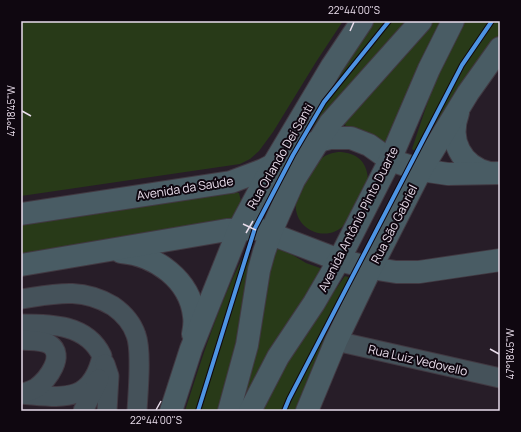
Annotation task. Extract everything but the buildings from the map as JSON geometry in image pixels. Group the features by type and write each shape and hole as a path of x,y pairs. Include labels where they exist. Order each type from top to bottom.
{"main road":[{"name":"Rua Orlando Dei Santi","path":"171,411 191,349 239,229 273,165 332,66 362,21"},
{"path":"229,411 247,345 259,270 270,232 294,180 330,123 421,21"},
{"name":"Avenida Antônio Pinto Duarte","path":"250,411 275,362 314,303 339,260 390,160 429,69 453,21"},
{"name":"Rua São Gabriel","path":"307,411 336,341 421,170 460,106 497,60"},
{"path":"460,106 456,119 455,137 460,152 466,161 474,168 496,174"},
{"name":"Avenida da Saúde","path":"21,214 231,182 273,165 318,141 330,138 351,138 369,145 390,160 421,170 448,174 496,174"},
{"path":"21,265 239,229 255,228 270,232 339,260 371,268 396,272 419,272 500,260"},
{"path":"106,251 128,253 146,258 164,267 176,278 185,289 191,302 195,317 191,349"}],"street":[{"path":"21,299 74,293 91,296 119,310 129,322 136,335 138,352 137,411"},
{"path":"21,324 48,324 64,326 79,332 94,343 106,365 108,376 107,411"},
{"path":"21,340 43,342 50,345 54,349 56,361 53,369 43,381 36,387 21,394"},
{"name":"Rua Luiz Vedovello","path":"336,341 500,378"},
{"path":"21,394 54,396 78,393 93,379 102,356"},
{"path":"83,411 99,377 102,356"}],"green space":[{"path":"21,21 343,21 273,132 259,151 250,159 240,164 21,196"},
{"path":"373,21 410,21 325,113 314,127 309,124 341,69"},
{"path":"432,21 445,21 389,142 382,145 346,127 344,121"},
{"path":"463,21 500,21 500,33 474,70 420,154 412,149 439,68"},
{"path":"338,152 350,154 359,159 365,167 368,179 346,223 340,229 332,232 325,234 317,233 303,225 296,210 297,199 311,171 319,161 323,157"},
{"path":"233,191 239,193 241,201 231,221 21,257 21,224"},
{"path":"250,244 244,308 231,370 219,411 185,411 221,305"},
{"path":"279,248 306,263 320,268 322,273 243,405 239,403 269,272 276,250"},
{"path":"345,276 354,279 295,411 259,411 286,361"}],"cycle path":[{"path":"198,411 255,228 293,155 324,102 389,21"},
{"path":"284,411 462,65 492,21"}]}
